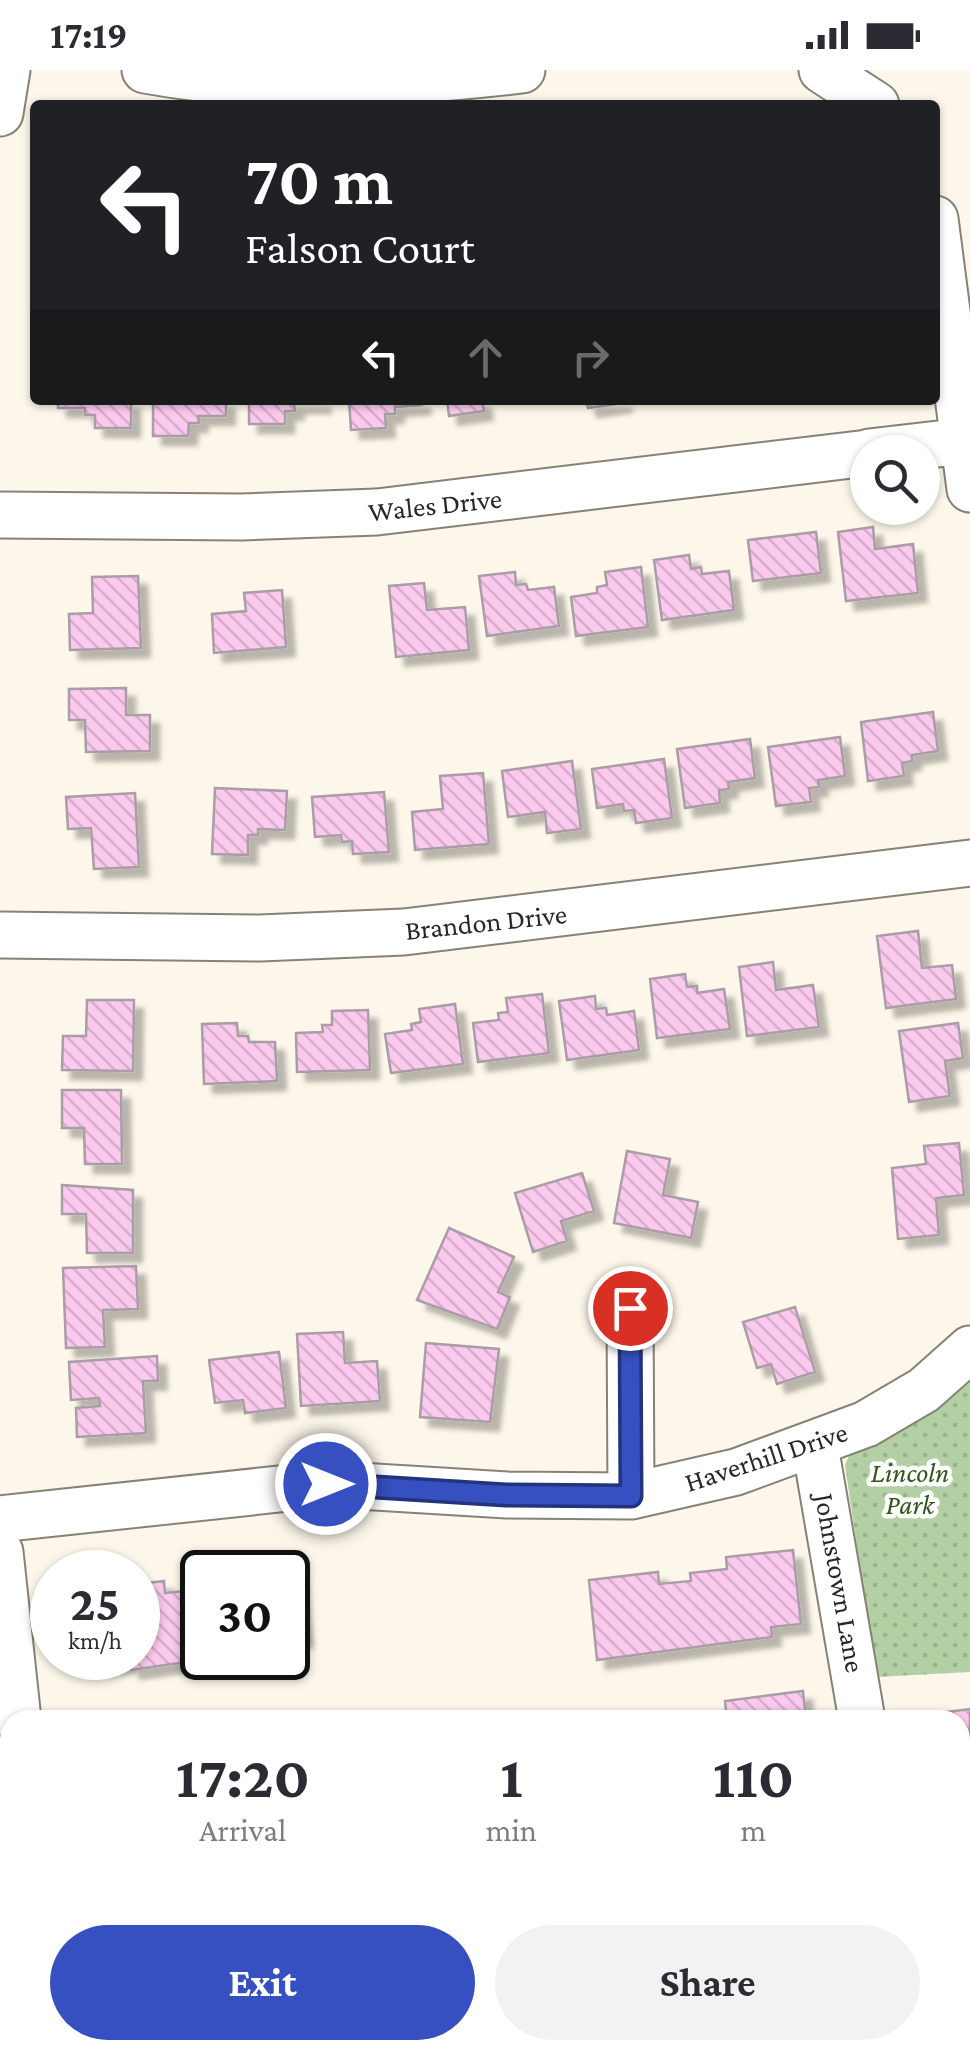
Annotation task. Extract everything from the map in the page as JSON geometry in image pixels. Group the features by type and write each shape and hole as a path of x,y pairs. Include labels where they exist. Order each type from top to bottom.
{"street":[{"path":"0,113 7,70"},
{"path":"145,70 212,80 331,86 522,70"},
{"path":"822,70 868,100"},
{"path":"940,255 970,489"},
{"name":"Wales Drive","path":"940,443 964,440"},
{"name":"Wales Drive","path":"0,514 241,518 377,512 850,455"},
{"name":"Brandon Drive","path":"0,935 260,938 404,932 970,863"},
{"path":"630,1308 631,1496"},
{"name":"Haverhill Drive","path":"0,1519 326,1484 506,1495 631,1496 736,1472 815,1446 904,1403 970,1348"},
{"name":"Johnstown Lane","path":"815,1446 860,1710"},
{"path":"0,1552 17,1710"}],"green space":[{"name":"Lincoln Park","path":"970,1370 970,1672 876,1677 845,1465 855,1443"}],"building":[{"path":"131,405 131,428 95,428 95,415 85,415 85,408 58,408"},
{"path":"153,405 226,405 226,416 198,416 199,423 189,423 188,436 153,436"},
{"path":"249,405 294,405 295,411 285,411 285,424 249,424"},
{"path":"349,405 422,405 395,407 395,414 385,414 386,428 351,430"},
{"path":"448,405 483,405 484,411 449,416"},
{"path":"873,527 875,549 913,544 918,593 846,601 838,532"},
{"path":"816,532 821,573 753,581 748,540"},
{"path":"689,555 691,569 701,567 702,574 729,571 734,610 662,620 654,560"},
{"path":"641,567 648,627 576,636 571,597 597,593 597,587 607,585 605,572"},
{"path":"515,572 516,585 526,584 528,590 554,587 559,626 487,636 479,576"},
{"path":"138,576 141,648 70,650 69,614 93,613 92,577"},
{"path":"424,583 427,610 465,607 469,650 396,657 389,586"},
{"path":"282,590 286,647 214,653 212,614 246,611 244,593"},
{"path":"126,688 126,715 150,715 150,751 86,752 85,720 69,720 69,689"},
{"path":"933,712 938,751 912,755 912,761 902,763 904,776 868,781 861,722"},
{"path":"840,737 845,776 818,780 819,787 809,788 811,802 776,806 768,747"},
{"path":"750,739 755,778 728,782 729,789 719,790 720,803 685,808 677,749"},
{"path":"664,759 672,818 636,823 634,810 624,811 623,804 597,808 592,769"},
{"path":"572,761 581,829 547,833 545,812 508,817 502,771"},
{"path":"483,773 489,844 415,850 412,812 443,809 440,776"},
{"path":"215,788 287,791 285,830 258,829 258,835 248,835 248,855 212,854"},
{"path":"384,792 389,852 353,854 352,841 342,842 341,835 315,837 312,797"},
{"path":"135,793 139,867 94,869 91,828 68,829 66,797"},
{"path":"918,931 922,968 952,965 956,999 886,1008 877,936"},
{"path":"773,962 776,990 813,985 819,1027 747,1036 739,967"},
{"path":"685,974 687,987 697,986 697,993 724,989 730,1029 657,1038 650,979"},
{"path":"542,994 549,1053 478,1062 473,1023 499,1020 498,1013 508,1012 506,998"},
{"path":"595,996 596,1009 606,1008 607,1015 634,1011 639,1050 567,1060 559,1001"},
{"path":"87,1000 134,1000 133,1071 62,1070 63,1036 86,1036"},
{"path":"455,1004 463,1064 391,1073 385,1034 412,1030 411,1024 421,1022 419,1009"},
{"path":"368,1010 370,1070 297,1072 296,1033 323,1032 322,1025 332,1025 332,1011"},
{"path":"237,1023 238,1036 248,1036 249,1042 275,1042 277,1081 204,1084 202,1024"},
{"path":"958,1023 963,1058 945,1061 950,1096 909,1102 899,1031"},
{"path":"62,1090 121,1090 122,1164 85,1164 84,1128 62,1128"},
{"path":"959,1143 964,1195 936,1198 939,1235 898,1239 892,1168 926,1164 924,1146"},
{"path":"627,1151 670,1159 663,1195 698,1202 691,1238 614,1223"},
{"path":"582,1173 594,1211 561,1221 567,1241 533,1252 515,1193"},
{"path":"62,1185 133,1190 133,1253 87,1253 86,1214 62,1214"},
{"path":"449,1228 514,1257 498,1292 510,1297 497,1329 417,1300"},
{"path":"136,1266 138,1309 103,1310 105,1347 66,1348 63,1268"},
{"path":"795,1307 815,1372 777,1384 771,1364 757,1368 743,1322"},
{"path":"343,1332 345,1363 377,1361 380,1401 301,1406 297,1334"},
{"path":"426,1343 499,1349 490,1422 420,1417"},
{"path":"279,1352 286,1408 245,1413 243,1400 215,1403 209,1360"},
{"path":"157,1356 158,1381 143,1381 146,1433 77,1437 76,1408 100,1406 99,1398 71,1400 69,1362"},
{"path":"793,1550 801,1624 771,1627 772,1637 597,1660 589,1580 658,1572 659,1584 691,1581 690,1573 727,1569 726,1557"},
{"path":"160,1581 164,1581 165,1593 180,1591 180,1663 160,1666"},
{"path":"803,1691 805,1710 726,1710 725,1701"}],"route":[{"path":"326,1484 390,1484 506,1495 631,1496 630,1308"}]}
